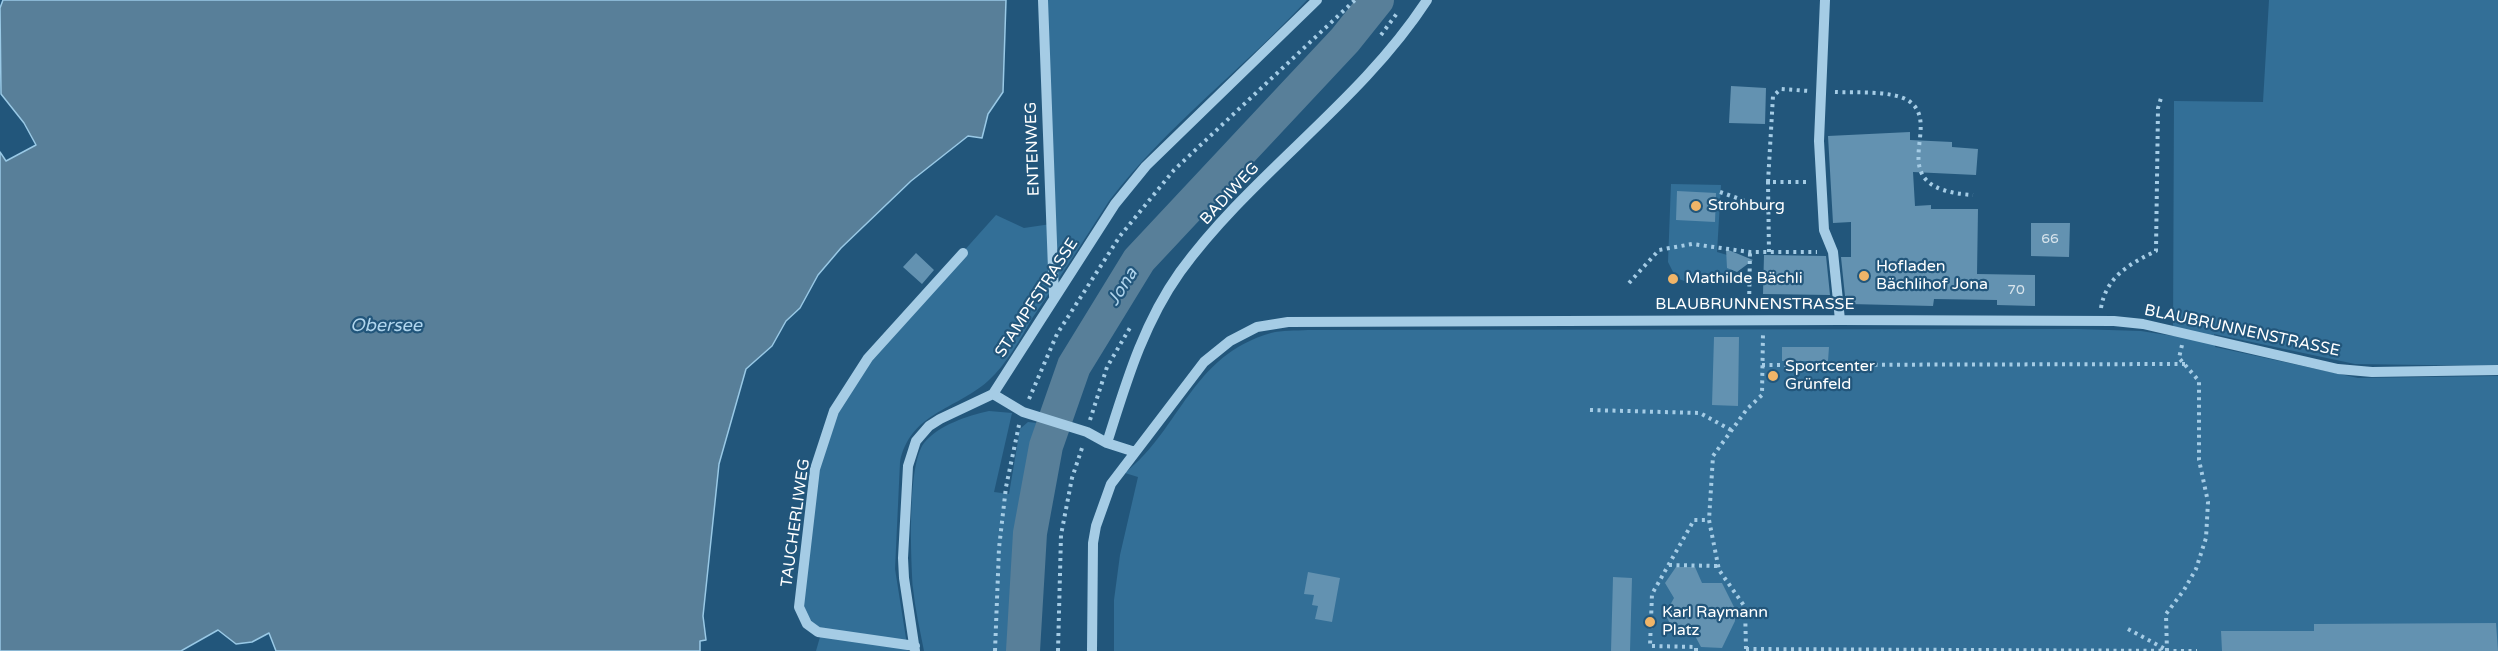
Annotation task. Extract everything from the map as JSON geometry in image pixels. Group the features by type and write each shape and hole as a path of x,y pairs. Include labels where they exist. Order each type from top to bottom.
{"street":[{"name":"ENTENWEG","path":"1043,0 1054,297"},
{"name":"STAMPFSTRASSE","path":"993,394 1115,204 1146,166 1317,0"},
{"name":"BADIWEG","path":"1107,443 1136,354 1154,314 1180,272 1225,218 1375,67 1409,28 1427,0"},
{"path":"1826,0 1819,141 1824,230 1833,252 1840,320"},
{"name":"TAUCHERLIWEG","path":"915,649 868,645 818,632 807,624 800,606 815,469 834,411 868,358 963,254"},
{"name":"BLAUBRUNNENSTRASSE","path":"1092,651 1093,543 1096,526 1111,484 1204,362 1230,341 1257,327 1288,322 2101,321 2143,324 2338,369 2372,372 2498,370"},
{"path":"915,649 903,558 908,466 913,449 921,434 929,426 993,394 1023,412 1084,431 1107,443 1135,452"}],"path":[{"path":"995,651 999,548 1006,488 1023,412 1057,334 1120,236 1174,170 1355,0"},
{"path":"1769,252 1768,182 1773,96 1781,89 1884,94 1909,101 1920,115 1919,161 1926,181 1933,188 1948,194 1973,195"},
{"path":"2101,321 2101,306 2110,282 2122,270 2156,251 2158,108 2161,98"},
{"path":"1768,182 1821,182"},
{"path":"1720,192 1768,209"},
{"path":"1629,283 1659,250 1692,244 1750,252 1833,252"},
{"path":"1749,320 1750,252"},
{"path":"1763,320 1762,395 1747,409 1713,456 1709,520 1718,566 1745,607 1746,650 2197,651"},
{"path":"2167,651 2166,614 2196,569 2206,538 2208,520 2208,502 2199,460 2199,381 2179,358 2185,333"},
{"path":"1762,364 2185,364"},
{"path":"1590,410 1700,413 1731,430"},
{"path":"1058,651 1061,535 1084,431"},
{"path":"1696,651 1696,647 1650,646 1652,594 1694,520 1709,520"},
{"path":"1669,565 1718,566"},
{"path":"2128,629 2167,651"}],"shaded area":[{"path":"1043,0 1307,0 1180,123 1131,174 1109,201 1013,351 995,374 975,391 924,422 905,446 900,462 895,569 908,651 816,651 820,637 799,607 815,469 834,411 868,358 996,215 1024,228 1051,224"},
{"name":"Sportcenter Grünfeld","path":"2269,0 2498,0 2498,366 2355,364 2214,334 2215,347 2358,378 2498,376 2498,651 1114,651 1114,600 1120,555 1138,477 1125,473 1161,435 1189,394 1222,358 1244,344 1271,333 1308,330 2076,329 2141,331 2173,336 2174,101 2263,102"},
{"path":"1671,184 1721,185 1717,252 1734,257 1733,283 1690,283 1676,278 1668,262"},
{"path":"989,411 1012,413 994,492 1009,494 1020,429 1028,422 1037,423 1020,537 1013,651 924,651 916,612 911,556 911,513 919,454 924,443 945,426"}],"water":[{"name":"Obersee","path":"3,0 1006,0 1003,92 988,114 982,138 968,136 911,181 841,248 818,275 800,308 786,321 772,346 746,369 719,464 703,616 706,640 700,641 700,651 276,651 269,633 252,642 236,644 218,630 181,651 0,651 0,152 6,161 36,145 24,123 1,94 0,8"}],"building":[{"path":"1731,86 1766,88 1765,124 1729,123"},
{"path":"1910,132 1910,140 1952,142 1952,147 1978,149 1976,175 1913,172 1915,206 1931,205 1931,209 1978,209 1977,274 2035,275 2035,306 1997,305 1997,300 1934,299 1933,306 1850,304 1850,296 1845,296 1841,257 1851,257 1851,222 1833,223 1828,136"},
{"name":"Strohburg","path":"1677,191 1716,193 1715,222 1676,220"},
{"path":"2031,223 2070,223 2069,257 2031,256"},
{"path":"1726,249 1753,260 1737,272 1727,268"},
{"path":"916,253 934,270 922,284 903,267"},
{"path":"1764,255 1826,256 1830,295 1763,294"},
{"path":"1714,337 1739,337 1738,406 1712,405"},
{"path":"1782,347 1829,347 1828,361 1782,361"},
{"path":"1676,567 1695,567 1702,583 1722,583 1734,607 1735,621 1722,648 1701,647 1693,632 1674,631 1665,614 1674,598 1665,583"},
{"path":"1308,572 1340,578 1332,622 1315,619 1318,606 1312,605 1314,595 1304,594"},
{"path":"1613,577 1632,578 1630,651 1611,651"},
{"path":"2496,623 2498,651 2222,651 2221,631 2314,631 2314,624"}],"waterway":[{"name":"Jona","path":"1023,651 1030,533 1046,446 1074,366 1139,260 1345,40 1377,0"}],"place":[{"name":"Strohburg","path":"1696,206"},
{"name":"Hofladen Bächlihof Jona","path":"1864,276"},
{"name":"Mathilde Bächli","path":"1673,279"},
{"name":"Sportcenter Grünfeld","path":"1773,376"},
{"name":"Karl Raymann Platz","path":"1650,622"}]}
